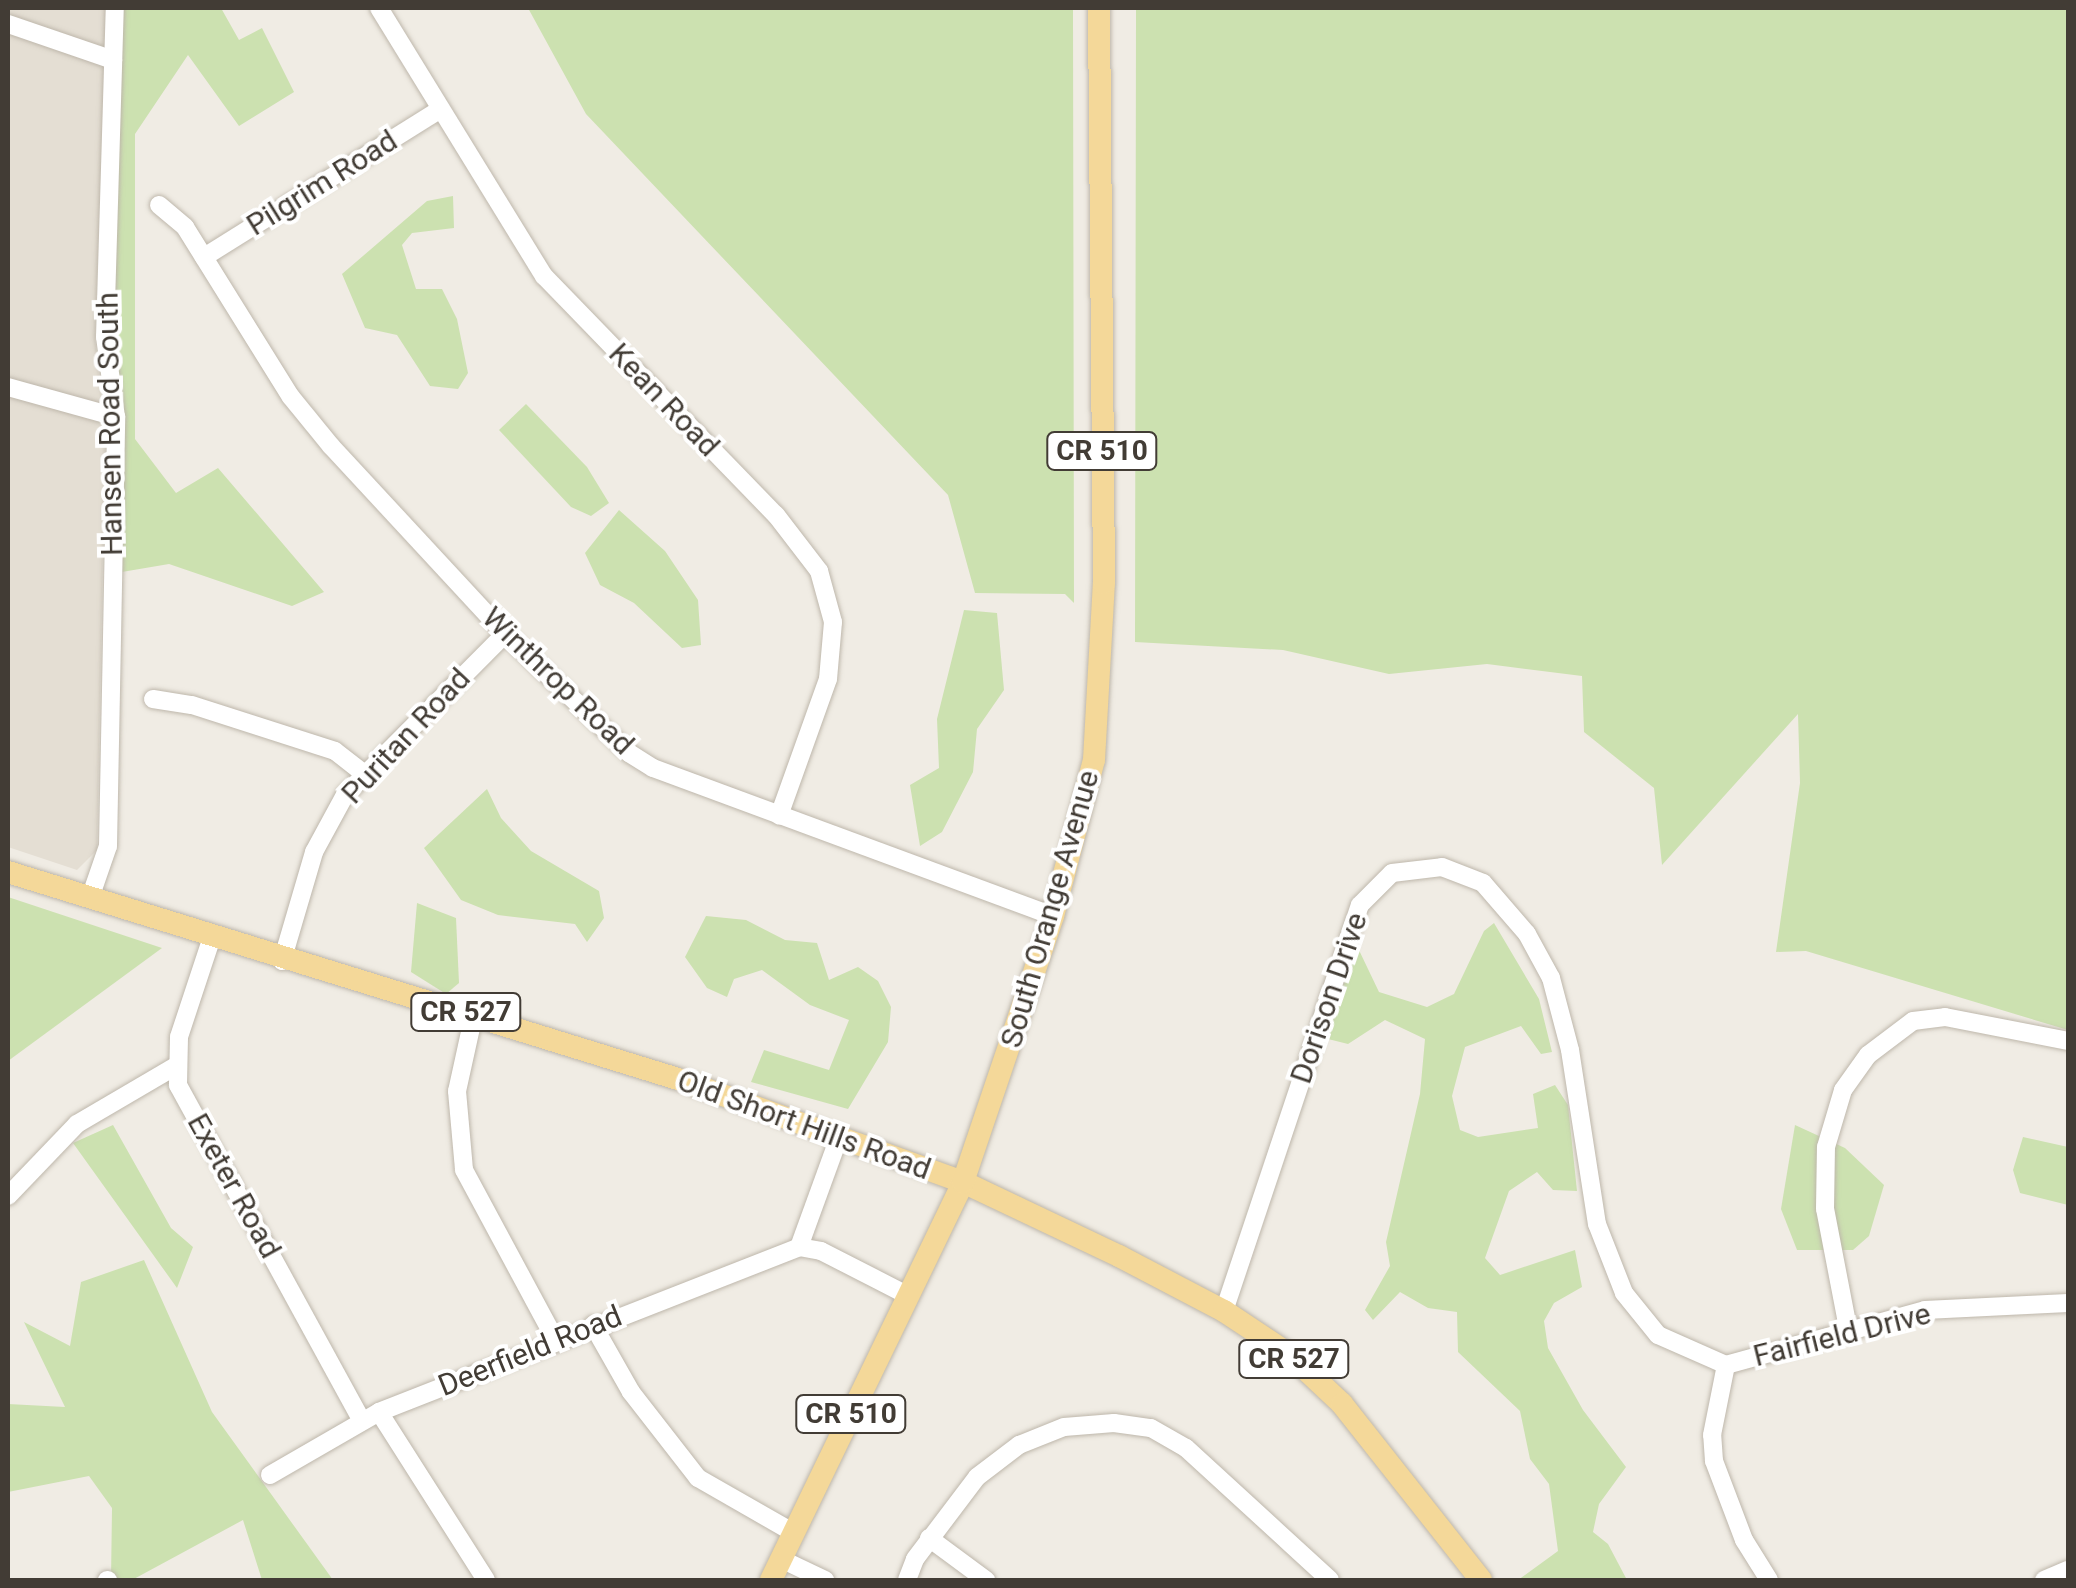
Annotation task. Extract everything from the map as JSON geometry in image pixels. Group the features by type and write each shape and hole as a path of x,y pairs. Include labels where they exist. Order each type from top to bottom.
{"main road":[{"name":"South Orange Avenue","path":"771,1580 963,1182 1053,916 1092,770 1102,696 1099,8"},
{"name":"Old Short Hills Road","path":"8,872 212,940 474,1014 963,1182 1224,1310 1289,1354 1342,1404 1481,1580"}],"street":[{"name":"Hansen Road South","path":"90,898 108,846 116,417 105,338 115,8"},
{"name":"Kean Road","path":"379,8 544,276 776,515 818,570 833,622 828,679 779,816"},
{"path":"8,24 113,60"},
{"name":"Pilgrim Road","path":"204,257 439,110"},
{"name":"Winthrop Road","path":"158,205 185,228 298,406 505,634 629,754 779,816 1053,916"},
{"path":"8,387 116,417"},
{"name":"Puritan Road","path":"282,961 314,852 362,773 505,634"},
{"path":"154,699 192,704 335,751 362,773"},
{"name":"Dorison Drive","path":"1224,1310 1360,905 1392,873 1442,867 1483,883 1528,934 1550,978 1570,1050 1596,1224 1624,1293 1658,1335 1726,1365"},
{"path":"8,1196 77,1124 174,1067 212,940"},
{"path":"474,1014 457,1091 464,1170 555,1340"},
{"path":"1848,1328 1825,1208 1826,1147 1844,1090 1868,1055 1913,1021 1945,1016 2068,1042"},
{"name":"Exeter Road","path":"174,1067 182,1094 370,1416 486,1580"},
{"path":"839,1137 800,1247 820,1250 907,1294"},
{"name":"Deerfield Road","path":"270,1476 370,1416 593,1324 800,1247"},
{"name":"Fairfield Drive","path":"1769,1580 1744,1540 1714,1461 1712,1436 1726,1365 1848,1328 1926,1310 2068,1304"},
{"path":"593,1324 631,1392 698,1478 722,1498 794,1532"},
{"path":"906,1580 930,1538 977,1477 1020,1445 1064,1428 1114,1422 1151,1428 1186,1448 1330,1580"},
{"path":"930,1538 986,1580"},
{"path":"782,1558 825,1580"},
{"path":"2044,1580 2068,1570"}],"shaded area":[{"path":"8,8 107,8 95,340 105,433 97,850 77,870 8,847"}],"green space":[{"path":"118,8 221,8 239,40 262,28 294,92 239,126 188,55 135,134 135,439 176,493 218,468 324,592 292,606 169,564 110,574"},
{"path":"528,8 1073,8 1074,603 1065,594 975,593 948,495 586,114"},
{"path":"1136,8 2068,8 2068,1030 1806,951 1776,952 1800,783 1798,714 1662,865 1654,788 1584,732 1582,676 1487,664 1389,674 1283,650 1135,642"},
{"path":"453,196 454,228 412,233 402,245 416,289 442,289 457,319 468,373 458,389 430,386 397,335 365,328 342,274 427,201"},
{"path":"526,404 587,467 609,503 591,516 571,507 499,430"},
{"path":"619,510 665,551 698,600 701,645 682,648 634,603 600,585 585,553"},
{"path":"964,610 997,613 1004,690 977,729 973,772 942,832 920,846 910,785 939,768 937,719"},
{"path":"487,789 501,818 531,851 599,891 604,918 587,942 575,924 498,915 461,900 424,848"},
{"path":"8,897 162,948 8,1061"},
{"path":"417,903 456,918 459,983 446,994 411,972"},
{"path":"706,916 746,920 785,940 817,943 829,980 858,967 878,981 891,1007 888,1042 848,1109 751,1082 764,1050 829,1070 849,1020 810,1005 762,970 734,979 727,997 707,988 685,957"},
{"path":"1494,923 1539,999 1552,1052 1541,1054 1521,1026 1465,1047 1452,1096 1460,1130 1478,1137 1538,1128 1533,1094 1555,1085 1568,1105 1577,1191 1553,1190 1537,1172 1509,1191 1485,1258 1500,1275 1575,1250 1582,1287 1554,1303 1544,1321 1548,1348 1583,1410 1626,1467 1599,1504 1593,1532 1608,1544 1627,1580 1518,1580 1558,1551 1549,1484 1530,1459 1520,1411 1458,1352 1457,1312 1428,1308 1400,1292 1373,1320 1365,1310 1390,1266 1386,1242 1420,1094 1425,1039 1385,1020 1348,1044 1324,1038 1357,946 1379,992 1427,1007 1454,994 1484,931"},
{"path":"113,1125 171,1228 193,1247 177,1288 73,1143"},
{"path":"1795,1125 1845,1148 1884,1185 1869,1236 1853,1250 1797,1250 1781,1209"},
{"path":"2023,1137 2068,1147 2068,1205 2020,1193 2013,1170"},
{"path":"144,1260 212,1412 333,1580 262,1580 243,1520 132,1580 111,1580 112,1508 89,1476 8,1492 8,1404 65,1407 24,1322 70,1346 81,1282"}]}
